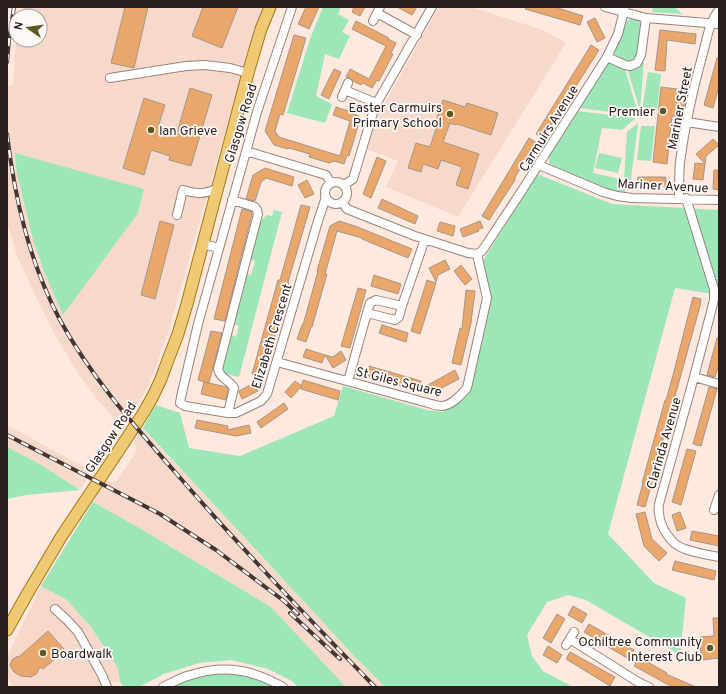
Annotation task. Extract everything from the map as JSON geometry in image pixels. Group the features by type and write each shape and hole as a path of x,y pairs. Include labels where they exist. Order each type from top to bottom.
{"main road":[{"name":"Glasgow Road","path":"7,630 61,538 121,447 153,396 161,379 178,334 248,73 261,29 270,7"}],"street":[{"name":"Glasgow Road","path":"180,403 198,324 232,200 257,112 292,7"},
{"path":"344,185 353,179 376,103 432,7"},
{"path":"606,7 625,9 646,18 715,24"},
{"name":"Carmuirs Avenue","path":"477,254 482,251 539,165 607,57 618,34 625,9"},
{"name":"Mariner Street","path":"716,300 714,289 682,198 680,163 697,76 715,24 716,14 719,10"},
{"path":"376,14 417,35"},
{"path":"607,57 630,66 637,63 641,55 646,18"},
{"path":"110,78 199,65 230,68 248,73"},
{"path":"345,90 376,103"},
{"path":"687,122 719,127"},
{"path":"246,151 326,175 331,183"},
{"name":"Mariner Avenue","path":"539,165 603,192 617,196 632,198 719,200"},
{"path":"338,182 344,185 347,192 345,199 342,202 332,202 326,197 327,188 331,183 338,182"},
{"path":"177,215 183,190 198,194 211,192 218,188"},
{"name":"Elizabeth Crescent","path":"180,403 185,406 236,413 261,401 267,394 326,197"},
{"path":"228,413 234,388 231,383 221,377 218,370 258,214 255,206 232,200"},
{"path":"342,202 348,209 424,239 468,253 477,254"},
{"path":"367,313 396,320 399,317 424,239"},
{"path":"203,244 219,248"},
{"name":"St Giles Square","path":"277,362 428,403 442,406 451,403 467,388 487,298 477,254"},
{"path":"348,381 370,303 376,300 402,306"},
{"name":"Clarinda Avenue","path":"716,300 659,504 659,514 666,534 676,545 684,549 719,557"},
{"path":"694,377 719,384"},
{"path":"714,510 719,494"},
{"path":"54,609 78,632 107,687"},
{"path":"570,639 636,684 649,687"},
{"path":"163,687 190,675 206,671 224,670 257,674 283,687"}],"shaded area":[{"path":"23,7 262,7 254,30 168,333 148,387 123,428 96,398 77,372 54,333 17,256 7,222 7,85 13,85 15,48 48,48 48,8","holes":["17,174 144,190 138,213 63,314 45,274 33,240"]},
{"name":"Easter Carmuirs Primary School","path":"439,7 471,7 543,30 566,43 458,217 386,187 398,161 367,149 380,111"},
{"path":"7,425 92,471 80,490 38,463 7,447"},
{"path":"142,428 356,658 385,687 346,687 271,607 143,530 93,502 105,481 116,482 136,452 135,440"},
{"path":"41,586 67,600 91,627 118,668 120,682 106,683 98,687 13,687 7,677 7,657"}],"green space":[{"path":"323,7 341,7 338,14 349,20 342,32 350,36 339,59 325,54 316,96 332,104 325,123 287,113 311,36"},
{"path":"653,7 674,7 683,14 652,12"},
{"path":"633,18 639,20 642,26 637,58 634,60 625,61 615,55 615,49 625,23"},
{"path":"609,60 624,66 638,113 636,115 579,108"},
{"path":"644,62 640,110 627,68"},
{"path":"648,72 661,74 657,111 642,110"},
{"path":"577,111 636,118 622,130 602,128 593,173 624,180 627,132 638,123 630,187 624,192 602,188 552,167 550,164 549,161 552,150"},
{"path":"641,126 655,126 651,161 637,160"},
{"path":"15,153 144,189 138,213 63,315 45,274 33,240 17,174"},
{"path":"599,153 622,158 618,173 595,168"},
{"path":"537,174 612,204 719,210 719,295 675,288 608,534 654,583 686,598 680,655 586,600 568,595 547,602 527,635 532,656 543,671 573,687 385,687 356,658 143,428 156,405 180,413 189,448 240,456 334,416 343,386 427,410 443,412 454,406 468,393 491,297 482,262"},
{"path":"274,210 282,212 239,377 224,374 222,368 231,335 236,337 239,326 233,324 246,274 251,275 255,261 250,259 260,221 267,215 272,216"},
{"path":"7,447 38,463 80,490 26,495 7,499"},
{"path":"93,502 143,530 271,607 346,687 298,687 292,681 268,669 231,660 199,663 164,674 139,687 124,687 120,682 118,668 91,627 67,600 41,586"},
{"path":"235,672 253,677 273,687 174,687 195,676"}],"building":[{"path":"125,7 148,7 134,68 111,63"},
{"path":"203,7 238,7 222,48 192,36"},
{"path":"306,7 319,7 309,29 298,24"},
{"path":"354,7 365,7 360,16 352,12"},
{"path":"397,7 417,7 412,15"},
{"path":"526,7 555,7 583,16 580,25 525,9"},
{"path":"595,18 605,38 597,42 587,22"},
{"path":"356,21 396,43 391,53 393,54 379,81 377,80 372,88 363,83 361,85 346,77 350,69 369,79 386,46 352,29"},
{"path":"660,30 696,34 695,44 667,40 665,71 655,70"},
{"path":"294,35 306,38 283,115 280,114 275,131 279,137 340,156 350,121 333,115 336,107 351,112 359,116 356,126 358,126 349,156 347,155 344,164 334,161 329,163 309,157 310,154 274,145 265,131"},
{"path":"591,45 599,50 543,138 536,134"},
{"path":"717,58 719,58 719,86 713,108 704,105"},
{"path":"334,69 341,72 329,99 321,95"},
{"path":"661,87 677,89 677,95 686,96 682,117 672,116 667,164 653,162"},
{"name":"Ian Grieve","path":"190,88 212,95 191,166 169,160 170,156 151,150 144,175 123,168 144,98 165,105 158,127 177,133"},
{"path":"443,100 465,107 467,103 498,113 491,135 450,123 443,142 479,154 468,189 456,185 462,167 441,160 438,169 423,164 421,172 408,168 416,143 430,147 439,119 437,119"},
{"path":"529,138 537,143 489,220 482,216"},
{"path":"713,139 719,145 706,156 705,164 696,154"},
{"path":"377,157 386,161 371,198 363,194"},
{"path":"695,163 705,164 703,180 693,179"},
{"path":"265,168 294,177 292,186 266,178 261,182 255,201 246,199 253,175"},
{"path":"714,170 719,170 719,190 713,189"},
{"path":"638,177 666,177 666,186 637,186"},
{"path":"307,180 314,194 305,198 298,185"},
{"path":"382,199 418,216 415,224 378,208"},
{"path":"301,205 310,207 288,282 284,305 263,377 252,374 278,280 280,280"},
{"path":"242,209 252,212 252,214 225,321 214,319"},
{"path":"160,221 174,225 155,299 141,295"},
{"path":"339,221 412,249 408,258 362,238 337,231 325,274 327,274 312,327 306,342 297,339 303,325 330,226"},
{"path":"480,221 483,228 463,237 460,229"},
{"path":"440,222 455,226 453,236 437,231"},
{"path":"445,260 450,269 438,275 436,282 429,268"},
{"path":"461,265 472,279 465,285 454,271"},
{"path":"374,275 401,284 398,294 371,286"},
{"path":"427,280 436,283 420,334 411,331"},
{"path":"358,288 366,290 350,348 341,346"},
{"path":"466,290 475,291 471,323 461,365 452,363 460,328 462,329"},
{"path":"693,297 701,299 700,306 645,507 637,505 642,483 673,375"},
{"path":"382,325 408,333 406,342 379,333"},
{"path":"211,331 222,333 209,383 198,380"},
{"path":"717,338 719,338 719,364 715,377 707,375"},
{"path":"306,349 325,355 322,363 303,357"},
{"path":"341,351 346,360 333,368 325,355 333,357"},
{"path":"369,366 421,381 418,390 367,376"},
{"path":"455,370 459,379 430,394 426,386"},
{"path":"303,380 340,391 338,400 301,389"},
{"path":"295,381 302,386 291,398 285,392"},
{"path":"204,382 227,387 226,400 201,394"},
{"path":"254,383 258,391 242,399 239,391"},
{"path":"709,387 717,389 701,446 693,444"},
{"path":"284,403 288,409 261,428 257,422"},
{"path":"197,420 228,426 227,430 249,425 251,433 236,436 195,428"},
{"path":"687,449 696,451 681,505 672,502"},
{"path":"645,512 652,539 667,553 659,561 644,546 636,514"},
{"path":"680,512 686,528 677,531 672,515"},
{"path":"692,531 719,536 719,546 690,540"},
{"path":"675,561 716,571 714,580 672,570"},
{"path":"573,606 587,614 582,623 568,615"},
{"path":"557,614 565,619 551,643 543,638"},
{"name":"Ochiltree Community Interest Club","path":"713,618 719,618 719,658 701,660 700,637 714,636"},
{"path":"589,624 634,650 632,653 667,673 666,674 696,687 673,687 634,666 636,663 584,632"},
{"name":"Boardwalk","path":"48,631 65,650 43,669 40,667 36,674 31,677 21,676 14,672 10,665 12,660 20,656"},
{"path":"548,646 562,655 557,663 543,655"},
{"path":"570,652 615,677 610,686 566,659"}],"railway":[{"path":"7,62 14,7"},
{"path":"7,134 14,183 32,253 49,298 60,320 85,361 128,418 199,500 375,687"},
{"path":"7,435 160,514 216,550 284,601 298,614"},
{"path":"290,613 340,659"}],"place":[{"name":"Premier","path":"663,111"},
{"name":"Easter Carmuirs Primary School","path":"450,114"},
{"name":"Ian Grieve","path":"151,130"},
{"name":"Ochiltree Community Interest Club","path":"710,648"},
{"name":"Boardwalk","path":"43,653"}]}
